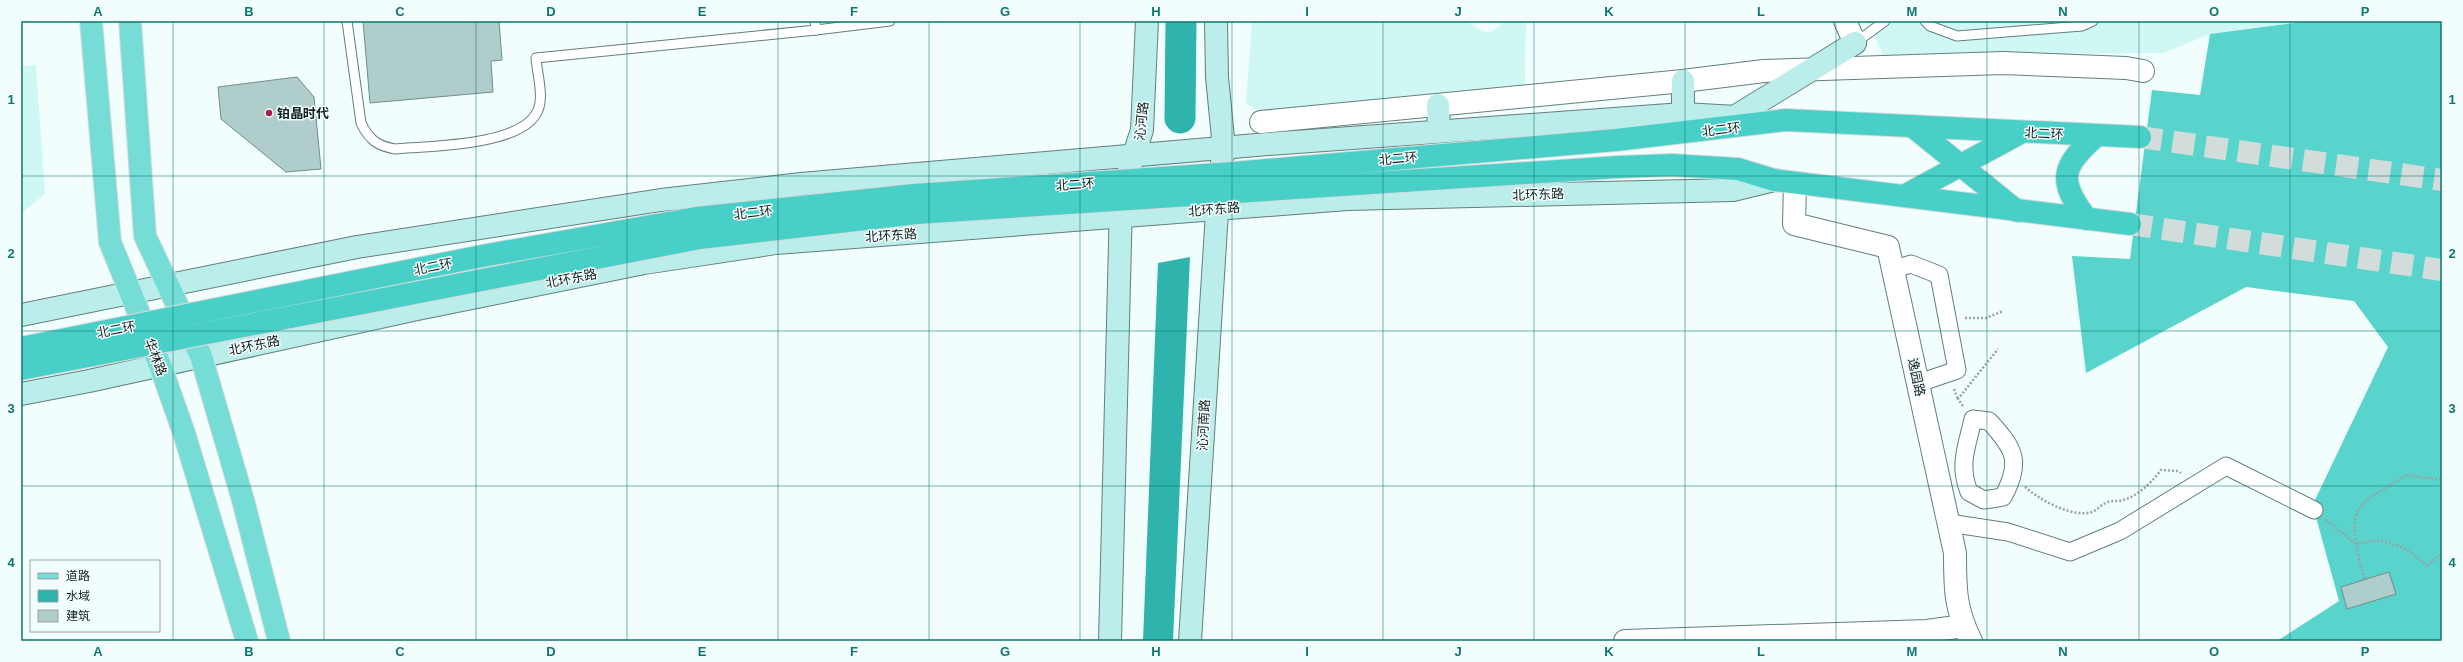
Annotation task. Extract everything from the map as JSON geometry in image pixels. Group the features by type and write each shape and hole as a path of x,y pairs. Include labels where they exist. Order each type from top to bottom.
{"highway":[{"name":"北二环","path":"21,348 482,256 696,218 914,195 1232,173 1616,140 1786,120 2140,137"},
{"path":"1912,126 2017,211"},
{"path":"1904,196 2022,132"},
{"path":"2087,219 2072,200 2066,183 2068,167 2079,151 2097,135"},
{"name":"北二环","path":"21,369 700,238 917,214 1672,164 1738,169 1785,181 2130,224"}],"main road":[{"name":"华林路","path":"91,21 110,242 160,366 184,433 247,641"},
{"path":"130,21 145,236 169,284 201,356 243,500 279,641"},
{"name":"沁河路","path":"1119,218 1122,192 1135,157 1142,130 1147,21"},
{"path":"1216,21 1217,77 1224,148 1216,209"},
{"path":"1736,116 1855,43"},
{"path":"1683,81 1683,114"},
{"path":"1438,105 1440,131"},
{"path":"21,315 130,291 356,247 661,200 808,183 1135,157 1224,148 1683,114 1786,120"},
{"name":"北环东路","path":"21,394 160,366 417,309 637,264 718,250 776,243 1119,218 1347,199 1733,190 1785,181"},
{"name":"沁河南路","path":"1190,641 1216,209"},
{"path":"1110,641 1119,218"}],"street":[{"path":"1844,21 1855,43"},
{"path":"1261,122 1683,81 1764,71 2003,63 2126,68 2143,71"},
{"name":"逸园路","path":"1785,181 1794,224 1888,247 1955,553 1955,595 1967,633"},
{"path":"1894,269 1911,264 1939,275 1957,370 1919,383"},
{"path":"1973,419 1989,421 2010,446 2016,463 2012,481 2003,497 1984,500 1969,492 1963,477 1963,457 1973,419"},
{"path":"1948,523 2008,532 2070,552 2120,531 2226,466 2314,510"},
{"path":"1625,641 1927,631 1967,633"}],"lane":[{"path":"347,21 362,123 367,134 374,142 383,147 395,150 495,138 519,130 528,124 539,109 536,58 816,25 890,21"},
{"path":"1855,43 1886,21"},
{"path":"1925,21 1930,26 1957,36 2082,26 2093,21"}],"path":[{"path":"1948,319 1986,318 2003,311"},
{"path":"1973,419 1958,399 1998,349"},
{"path":"2012,481 2023,485 2049,503 2077,514 2093,511 2107,502 2131,497 2153,480 2161,470 2177,471 2193,486"},
{"path":"2366,579 2356,544 2356,515 2361,506 2406,475 2442,480"},
{"path":"2314,510 2356,544 2380,540 2404,548 2427,565 2442,554"}],"shaded area":[{"path":"1252,21 1466,21 1482,31 1491,32 1506,21 1526,21 1525,86 1257,111 1246,103"},
{"path":"1868,21 2309,21 2210,34 2164,53 1883,55"},
{"path":"2309,21 2442,21 2442,641 2277,641 2339,601 2314,510 2314,502 2388,347 2354,301 2246,287 2086,373 2072,256 2130,259 2152,90 2200,95 2210,34"},
{"path":"36,65 45,194 21,213 21,66"}],"water":[{"path":"1166,21 1196,21 1196,29 1166,31"},
{"path":"1190,257 1173,641 1143,641 1158,263"}],"building":[{"path":"363,21 499,21 502,60 491,61 493,92 370,103"},
{"path":"297,77 314,97 321,169 286,172 221,119 218,87"},
{"path":"2389,572 2396,594 2347,609 2341,587"}],"waterway":[{"path":"1180,118 1181,21"}],"tunnel":[{"path":"2140,137 2442,180"},
{"path":"2130,224 2442,270"}],"place":[{"name":"铂晶时代","path":"269,113"}]}
